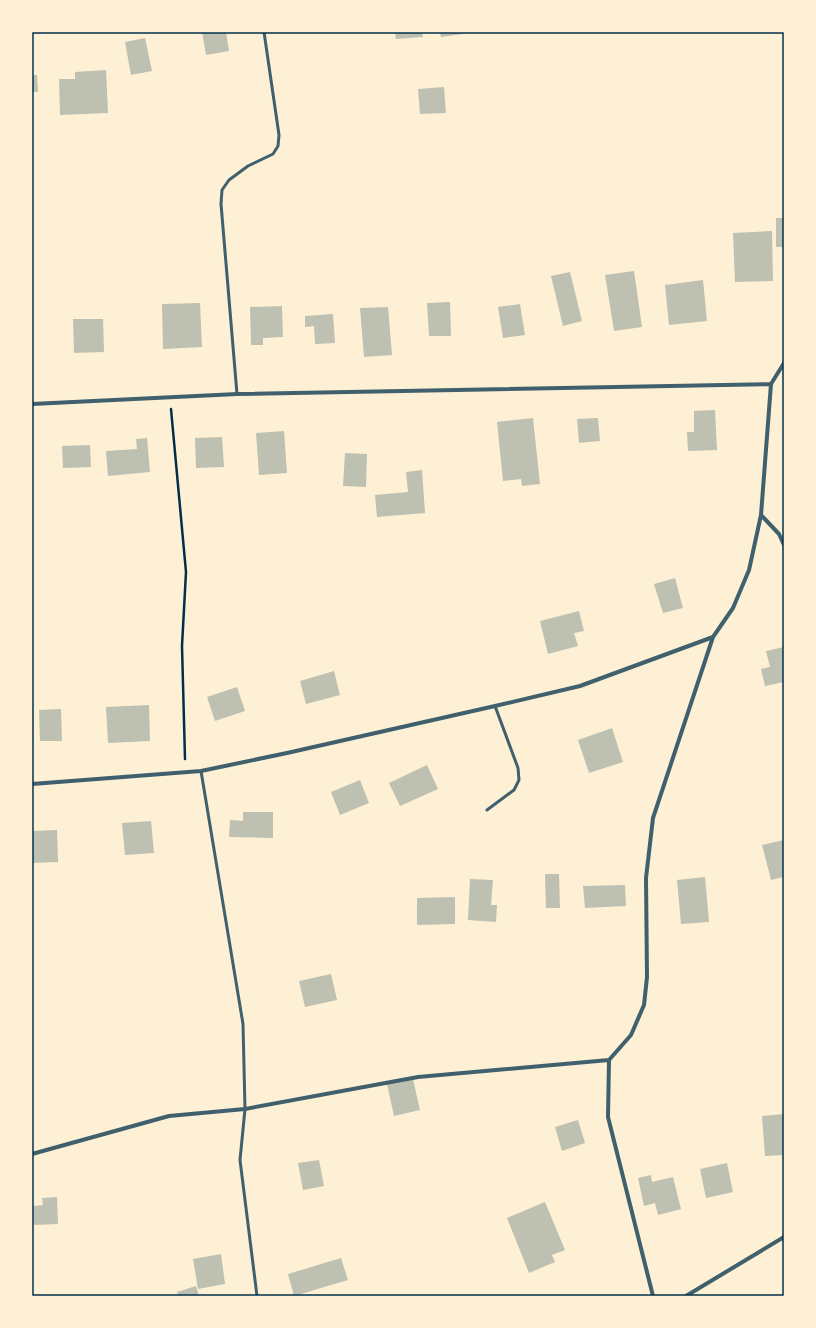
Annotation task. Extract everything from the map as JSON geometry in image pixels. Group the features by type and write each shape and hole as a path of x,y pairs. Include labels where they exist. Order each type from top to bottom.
{"street":[{"path":"653,1296 608,1117 609,1060 631,1034 644,1005 647,977 646,878 653,818 713,637 733,608 748,570 761,515 772,384 784,363"},
{"path":"32,404 237,394 772,384"},
{"path":"761,515 779,534 784,545"},
{"path":"32,784 201,771 580,686 713,637"},
{"path":"32,1154 169,1116 245,1109 418,1077 609,1060"},
{"path":"686,1296 784,1237"}],"lane":[{"path":"237,394 221,204 222,190 230,180 248,166 272,154 278,146 279,135 264,32"},
{"path":"487,810 514,790 519,780 518,768 495,706"},
{"path":"201,771 243,1024 245,1109 240,1160 257,1296"}],"path":[{"path":"170,397 186,572 182,646 185,772"}],"building":[{"path":"202,32 226,32 229,51 206,55"},
{"path":"395,32 422,32 423,37 396,39"},
{"path":"440,32 462,32 463,34 441,37"},
{"path":"145,38 152,71 131,75 125,42"},
{"path":"106,70 108,113 60,115 59,79 75,79 75,72"},
{"path":"32,75 37,75 38,92 32,92"},
{"path":"444,87 446,113 420,114 418,89"},
{"path":"776,218 784,218 784,247 776,247"},
{"path":"772,231 773,281 735,282 733,233"},
{"path":"634,271 642,327 614,331 605,275"},
{"path":"570,272 582,321 563,326 551,276"},
{"path":"703,280 707,321 669,325 665,285"},
{"path":"450,302 451,336 429,336 427,303"},
{"path":"200,303 202,347 163,349 162,304"},
{"path":"520,304 525,335 503,338 498,307"},
{"path":"282,306 283,337 263,338 263,345 251,345 250,307"},
{"path":"388,307 392,355 364,357 360,308"},
{"path":"333,314 335,343 315,344 314,326 305,327 305,316"},
{"path":"73,319 103,319 104,352 74,353"},
{"path":"715,410 717,450 688,451 687,432 694,432 694,411"},
{"path":"533,418 540,484 522,486 521,479 503,481 497,422"},
{"path":"598,418 600,441 579,443 577,419"},
{"path":"284,431 287,473 259,475 256,433"},
{"path":"222,437 224,467 196,468 195,438"},
{"path":"147,438 150,472 108,476 106,451 137,449 136,439"},
{"path":"90,445 91,467 63,468 62,446"},
{"path":"345,453 367,454 366,487 343,486"},
{"path":"422,470 425,513 377,517 375,495 408,492 406,472"},
{"path":"675,578 683,608 663,613 654,584"},
{"path":"579,611 584,631 574,633 578,646 548,654 540,621"},
{"path":"784,647 784,682 765,686 761,669 770,667 766,651"},
{"path":"334,671 340,695 306,704 300,681"},
{"path":"237,687 245,711 215,721 207,697"},
{"path":"149,705 150,741 108,743 106,707"},
{"path":"61,709 62,741 40,741 39,710"},
{"path":"612,728 623,762 589,773 578,740"},
{"path":"427,765 438,789 400,806 389,783"},
{"path":"360,780 369,803 340,815 331,792"},
{"path":"243,812 273,812 273,838 229,837 230,820 243,821"},
{"path":"151,821 154,853 125,855 122,823"},
{"path":"57,830 58,862 32,863 32,831"},
{"path":"784,840 784,877 771,880 762,845"},
{"path":"545,874 559,874 560,908 546,908"},
{"path":"705,877 709,922 681,924 677,880"},
{"path":"470,879 493,880 491,905 497,905 496,922 468,920"},
{"path":"625,885 626,906 585,908 583,886"},
{"path":"455,897 455,924 417,925 417,898"},
{"path":"331,974 337,1000 305,1007 299,981"},
{"path":"413,1079 420,1110 394,1116 387,1084"},
{"path":"784,1114 784,1155 765,1156 762,1116"},
{"path":"578,1120 585,1143 562,1151 555,1127"},
{"path":"319,1160 324,1186 303,1190 298,1163"},
{"path":"727,1163 733,1192 706,1198 700,1169"},
{"path":"651,1175 652,1182 673,1177 681,1209 658,1215 655,1203 644,1206 638,1178"},
{"path":"57,1197 58,1224 34,1225 33,1206 43,1205 42,1198"},
{"path":"545,1202 565,1250 552,1255 555,1262 529,1273 507,1218"},
{"path":"221,1254 225,1284 198,1289 193,1259"},
{"path":"341,1258 348,1280 294,1296 288,1274"},
{"path":"196,1286 199,1296 179,1296 177,1292"}]}
